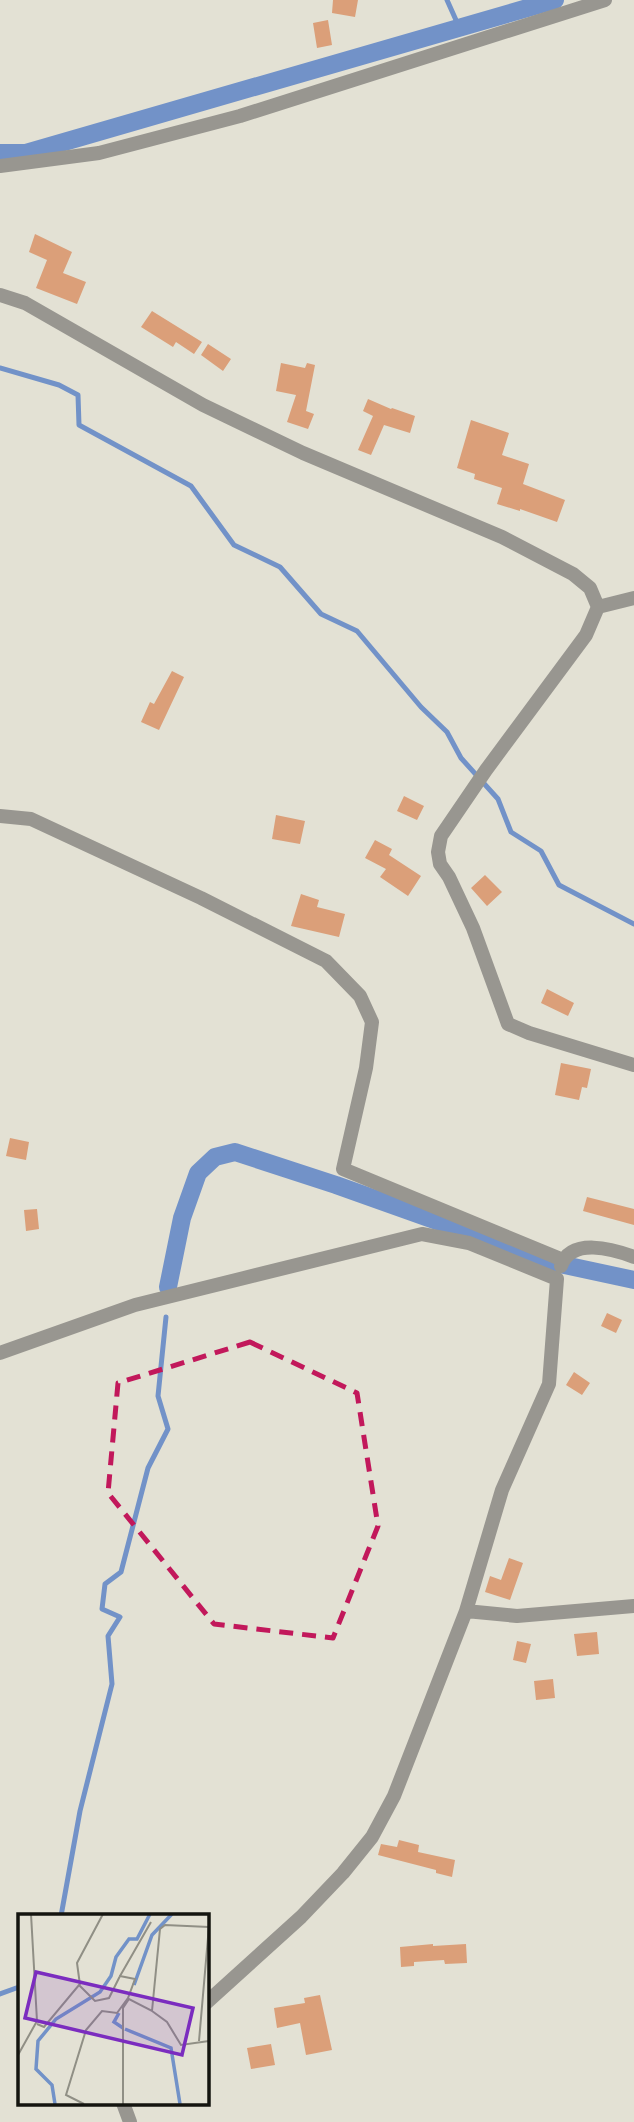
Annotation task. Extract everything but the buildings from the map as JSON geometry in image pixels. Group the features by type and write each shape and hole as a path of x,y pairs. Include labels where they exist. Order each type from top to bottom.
{"street":[{"path":"0,166 99,153 240,116 605,0"},
{"path":"0,295 26,303 203,405 303,453 514,543 573,574 590,588 597,607 586,635 486,770 441,836 438,852 440,864 473,928 508,1024 634,1065"},
{"path":"597,607 634,597"},
{"path":"0,816 31,820 201,898 326,961 360,996 372,1023 366,1068 343,1169 564,1260"},
{"path":"0,1353 135,1305 422,1234 469,1243 557,1279"},
{"path":"208,2001 301,1917 344,1873 372,1837 394,1797 466,1611 502,1490 549,1384 557,1279 564,1260 579,1249 609,1248 634,1256"},
{"path":"466,1611 517,1616 634,1606"},
{"path":"123,2104 130,2122"}],"highlighted area":[{"path":"250,1342 357,1393 378,1526 333,1638 214,1624 108,1493 118,1383"}],"waterway":[{"path":"447,0 460,29"},
{"path":"0,153 26,153 555,0"},
{"path":"0,368 59,385 78,395 79,425 191,486 234,545 280,567 321,614 357,631 421,707 447,732 461,758 498,799 511,832 541,851 559,885 634,924"},
{"path":"168,1287 182,1218 198,1173 215,1157 235,1152 555,1263 634,1280"},
{"path":"61,1914 80,1811 112,1684 108,1636 120,1617 102,1609 105,1584 121,1572 148,1468 168,1429 158,1396 166,1317"},
{"path":"0,1994 18,1987"}]}
